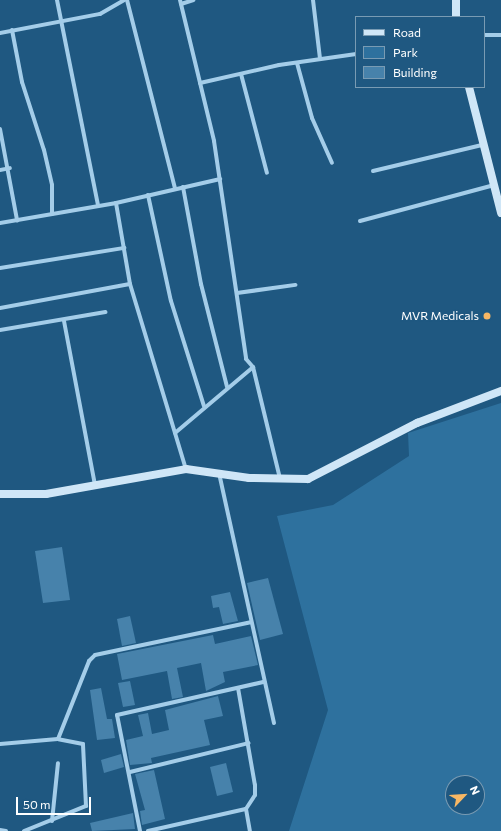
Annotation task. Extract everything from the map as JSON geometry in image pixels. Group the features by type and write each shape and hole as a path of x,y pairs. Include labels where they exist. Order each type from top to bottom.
{"main road":[{"path":"456,0 456,16"},
{"path":"469,88 482,145 501,213"},
{"path":"0,494 46,494 186,469 280,480 308,479 417,423 501,391"}],"street":[{"path":"57,0 98,205"},
{"path":"0,33 12,30 62,24 100,14 125,0 175,189"},
{"path":"193,0 180,2 200,83 220,179 246,359 253,367 280,480"},
{"path":"313,0 320,60"},
{"path":"12,30 22,82 52,185 52,214"},
{"path":"485,35 501,35"},
{"path":"200,83 297,63 355,54"},
{"path":"297,63 312,118 332,164"},
{"path":"241,74 267,174"},
{"path":"0,129 10,168 17,220"},
{"path":"372,171 482,145"},
{"path":"0,170 10,168"},
{"path":"0,223 116,203 220,179"},
{"path":"360,221 494,185"},
{"path":"183,187 201,284 226,387"},
{"path":"148,195 171,301 204,406"},
{"path":"116,203 130,284 186,469"},
{"path":"0,268 124,248"},
{"path":"0,308 130,284"},
{"path":"237,293 295,285"},
{"path":"0,330 64,321 105,312"},
{"path":"64,321 95,486"},
{"path":"175,433 226,387 253,367"},
{"path":"219,472 274,723"},
{"path":"58,739 89,661 95,655 251,622"},
{"path":"140,831 130,772 117,715 264,682"},
{"path":"238,688 256,785 255,795 246,809 250,831"},
{"path":"0,744 58,739 83,744 87,801 82,809 24,831"},
{"path":"130,772 249,743"},
{"path":"52,821 58,763"},
{"path":"148,831 246,809"},
{"path":"0,830 6,831"}],"green space":[{"path":"501,403 501,831 289,831 328,710 277,516 333,505 409,456 408,433"}],"building":[{"path":"62,547 70,600 43,603 35,551"},
{"path":"268,578 283,634 260,640 247,583"},
{"path":"230,592 238,621 223,624 219,607 213,608 211,596"},
{"path":"130,616 136,643 122,646 117,619"},
{"path":"213,635 215,644 251,636 258,665 223,672 225,682 206,691 201,663 177,668 183,697 172,699 167,671 122,680 117,654"},
{"path":"130,681 135,705 123,707 118,683"},
{"path":"101,688 107,719 112,719 115,738 97,740 90,690"},
{"path":"218,696 223,716 204,720 210,745 151,758 152,763 130,765 126,740 143,736 138,715 148,713 152,734 169,730 165,710"},
{"path":"121,754 124,767 104,773 101,760"},
{"path":"226,763 233,792 217,796 210,767"},
{"path":"154,770 165,819 142,825 140,811 145,810 135,774"},
{"path":"133,813 135,829 92,831 90,823"}],"place":[{"name":"MVR Medicals","path":"487,316"}]}
